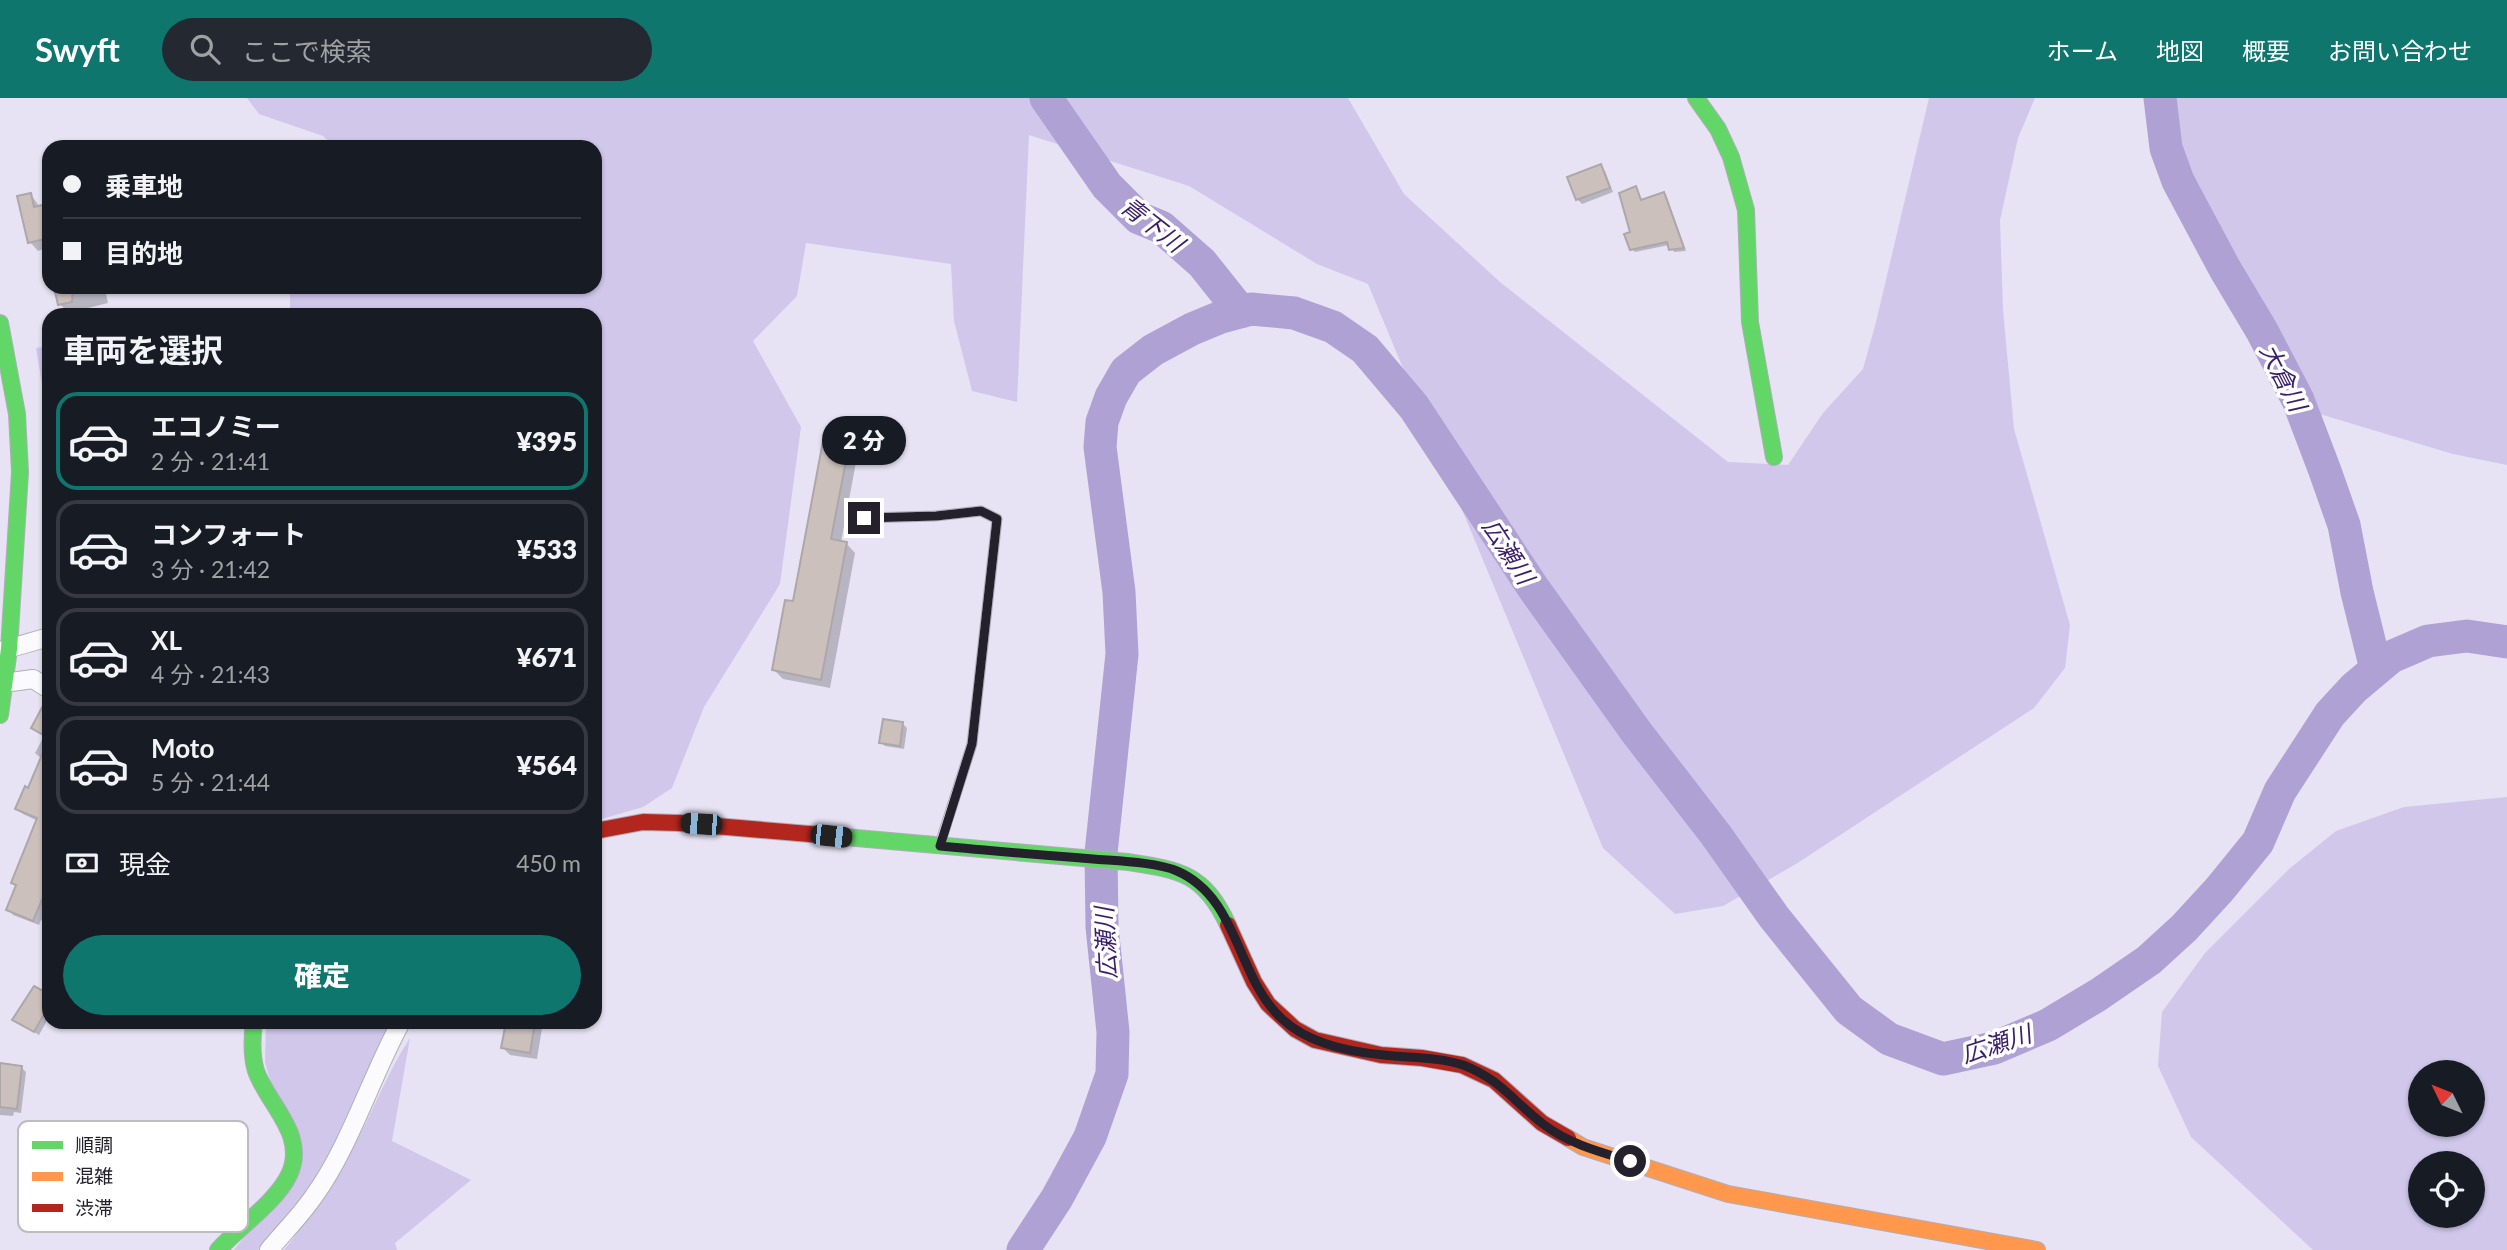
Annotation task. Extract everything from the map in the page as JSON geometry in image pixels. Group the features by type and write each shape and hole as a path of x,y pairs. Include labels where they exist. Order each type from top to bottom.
{"street":[{"path":"1696,98 1718,129 1731,157 1746,210 1750,322 1774,457"},
{"path":"0,323 17,414 20,472 0,715"},
{"path":"4,650 42,639"},
{"path":"4,683 33,679 42,685"},
{"path":"602,830 643,822 680,823 1128,862 1174,869 1192,879 1221,909 1254,982 1268,1004 1288,1024 1315,1040 1381,1055 1462,1065 1494,1080 1542,1123 1583,1147 1728,1194 2037,1250"},
{"path":"248,1220 289,1174 294,1154 289,1127 256,1072 254,1029"},
{"path":"269,1250 315,1195 349,1134 397,1029"},
{"path":"218,1250 236,1232"}],"lane":[{"path":"864,518 936,516 981,511 997,519 972,744 940,846"}],"shaded area":[{"path":"247,98 1348,98 1404,194 1500,282 1728,462 1788,465 1823,413 1863,369 1929,98 2035,98 2018,138 2000,220 2003,310 2014,429 2070,625 2065,668 2034,708 1796,864 1723,906 1675,914 1603,848 1368,284 1317,264 1189,186 1029,135 1017,402 972,391 954,321 951,264 806,243 797,296 753,341 801,427 780,584 704,707 672,788 643,807 602,819 602,308 290,308 290,294 602,294 602,140 327,140 323,136 259,114"},
{"path":"2151,98 2507,98 2507,465 2453,454 2296,407 2270,377 2228,304"},
{"path":"42,347 42,384 36,348"},
{"path":"2507,797 2507,1250 2313,1250 2191,1137 2158,1066 2162,1012 2205,953 2289,869 2336,831 2404,807"},
{"path":"266,1029 393,1029 347,1121 310,1186 258,1250 234,1250 295,1173 265,1062"},
{"path":"410,1038 392,1141 471,1180 395,1243 397,1250 284,1250 338,1175"}],"building":[{"path":"1601,164 1610,188 1576,200 1567,177"},
{"path":"1636,186 1641,200 1664,192 1684,248 1669,250 1667,242 1630,250 1624,234 1630,232 1619,193"},
{"path":"31,193 34,207 42,205 42,240 28,243 17,196"},
{"path":"56,294 73,294 72,302 58,305"},
{"path":"823,441 849,445 831,539 847,542 821,680 772,670 785,600 793,601"},
{"path":"42,707 42,734 31,728"},
{"path":"883,719 903,722 900,746 879,743"},
{"path":"42,755 42,900 33,921 6,910 16,885 11,883 37,818 15,809 25,786 28,788"},
{"path":"34,986 42,990 42,1018 34,1032 12,1020"},
{"path":"505,1029 534,1029 530,1053 501,1048"},
{"path":"0,1063 22,1066 17,1109 0,1107"}],"waterway":[{"name":"青下川","path":"1046,98 1107,186 1139,218 1161,227 1202,263 1241,312"},
{"name":"大倉川","path":"2160,98 2166,148 2178,181 2298,400 2325,471 2344,525 2376,669"},
{"name":"広瀬川","path":"1023,1250 1057,1198 1090,1137 1112,1074 1113,1032 1102,927 1101,853 1122,654 1119,592 1100,447 1102,422 1111,397 1126,371 1153,350 1221,317 1251,309 1294,313 1333,327 1365,349 1414,407 1532,586 1637,733 1716,835 1774,917 1849,1010 1889,1039 1943,1059 1994,1048 2048,1025 2149,960 2184,928 2258,842 2280,791 2330,714 2354,688 2391,657 2428,641 2467,636 2507,642"}],"traffic: fast":[{"path":"1696,98 1718,129 1731,157 1746,210 1750,322 1774,457"},
{"path":"0,323 17,414 20,472 9,649 0,715"},
{"path":"833,836 1128,862 1162,868 1200,884 1210,894 1228,925"},
{"path":"248,1222 283,1185 294,1160 290,1133 256,1071 252,1046 253,1029"},
{"path":"218,1250 237,1232"}],"traffic: slow":[{"path":"1568,1138 1583,1147 1728,1194 2037,1250"}],"traffic: jam":[{"path":"602,830 643,822 680,823 833,836"},
{"path":"1228,925 1254,982 1268,1004 1295,1029 1315,1040 1381,1055 1462,1065 1494,1080 1542,1123 1568,1138"}],"route":[{"path":"864,518 936,516 981,511 997,519 972,744 940,846 1128,862 1174,869 1192,879 1221,909 1254,982 1268,1004 1295,1029 1315,1040 1350,1049 1462,1065 1494,1080 1542,1123 1559,1134 1583,1147 1630,1161"}]}
